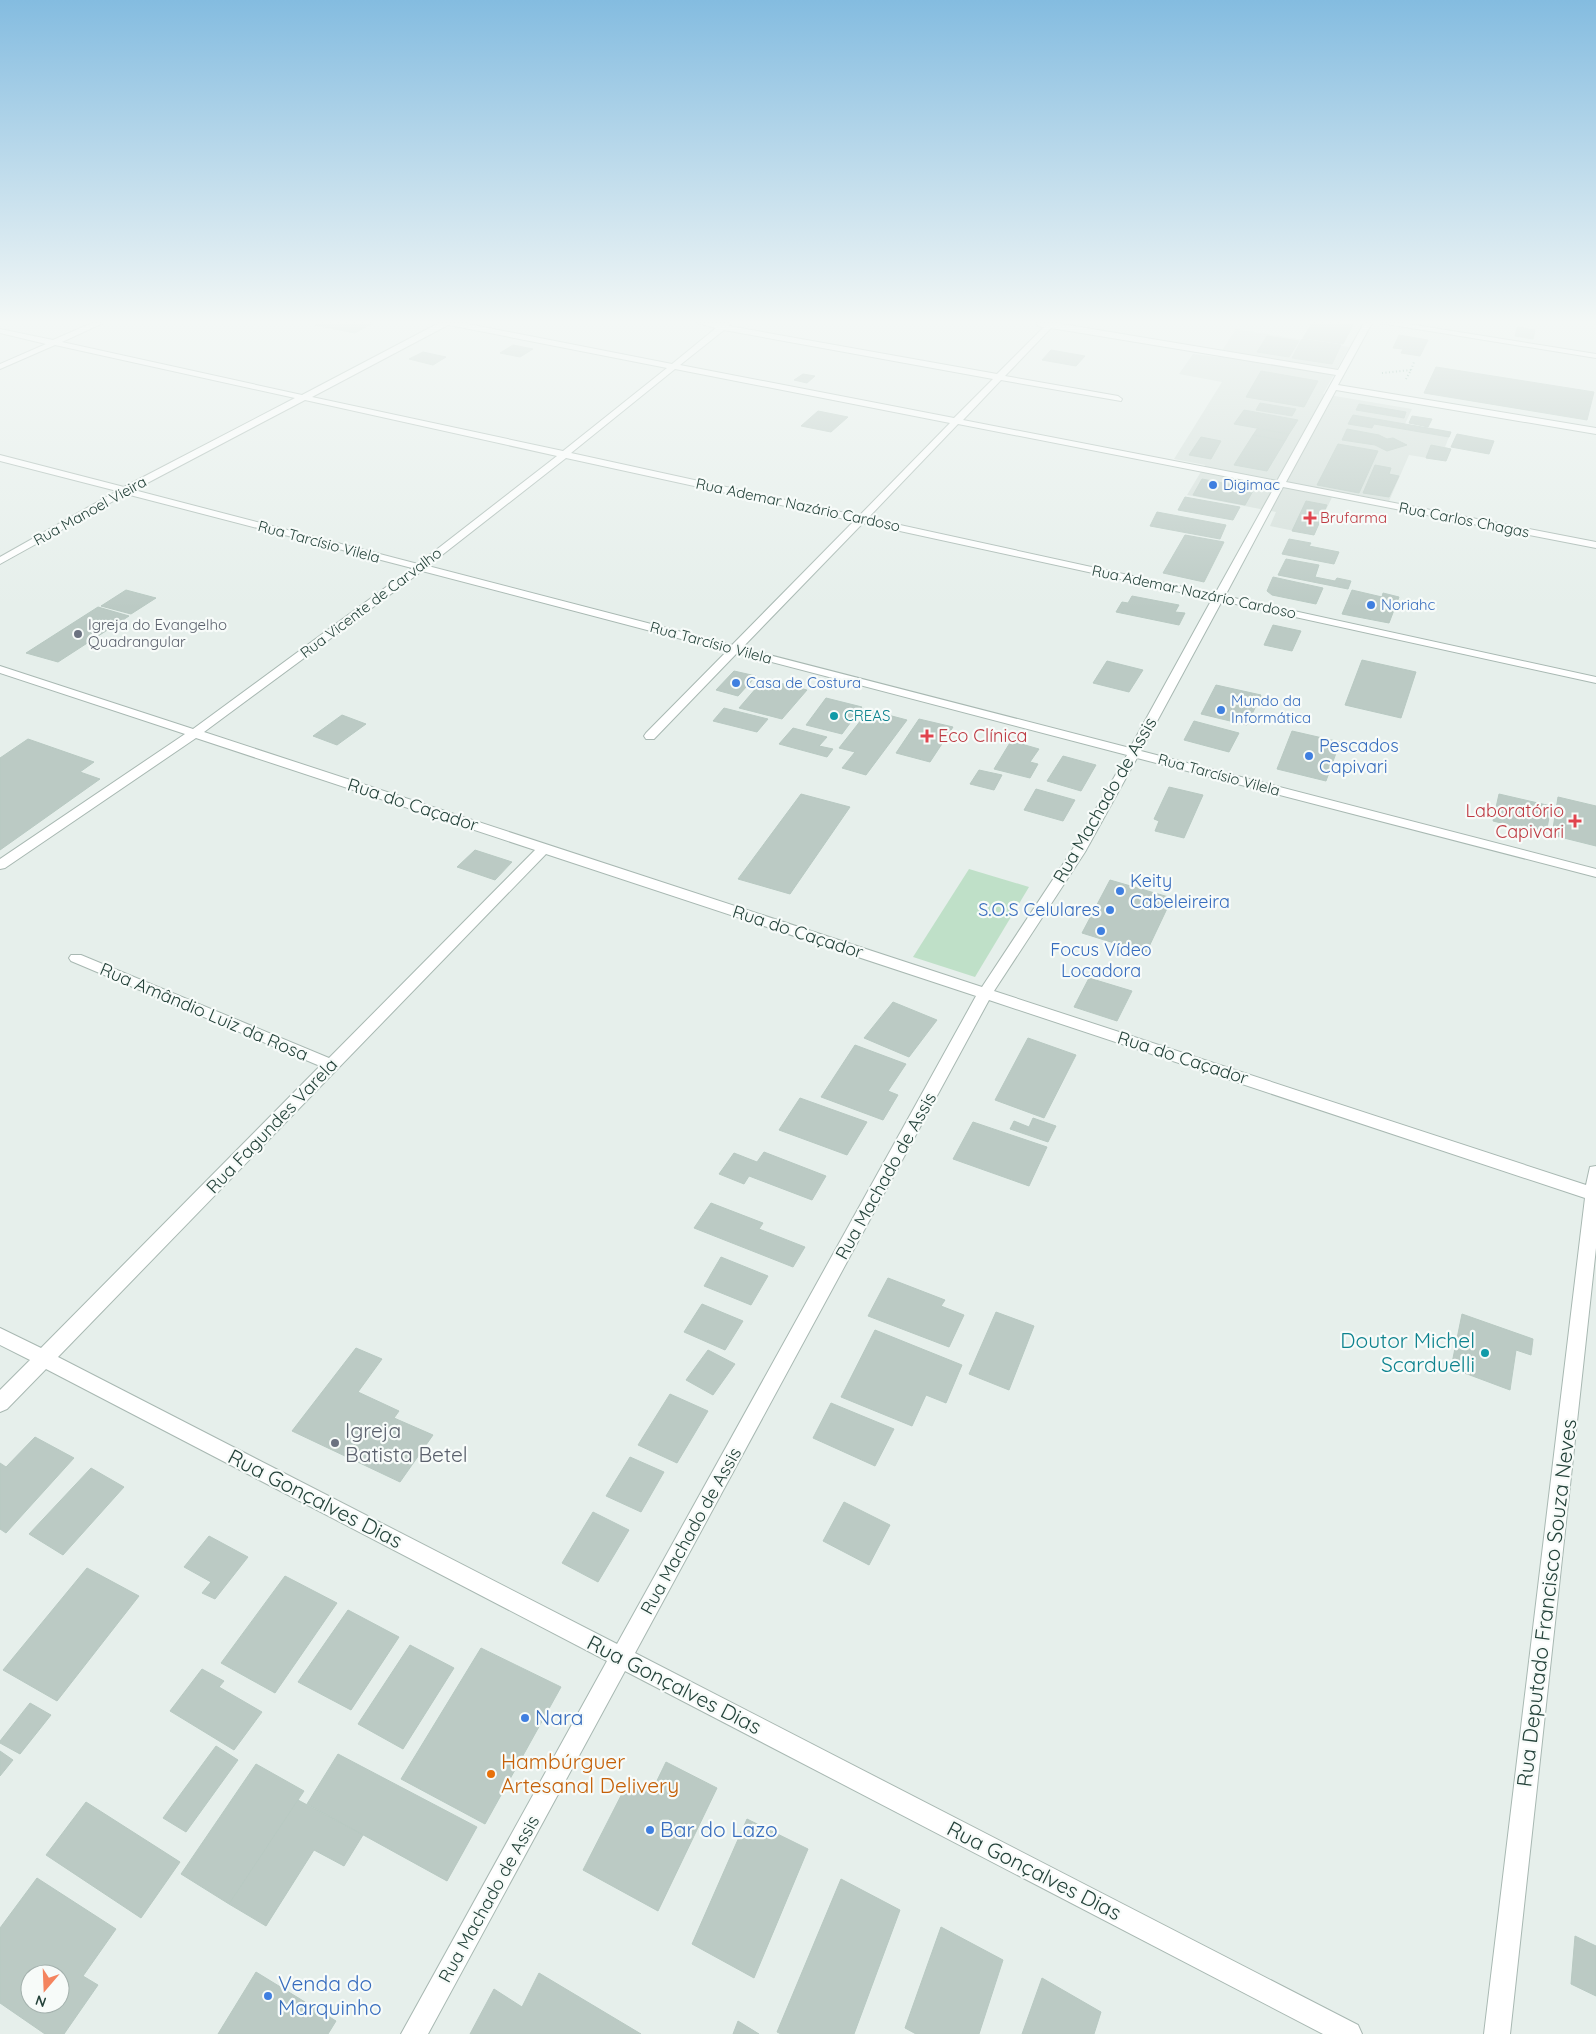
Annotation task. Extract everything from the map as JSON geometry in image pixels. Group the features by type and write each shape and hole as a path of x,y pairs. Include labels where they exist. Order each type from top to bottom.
{"street":[{"name":"Rua Manoel Vieira","path":"0,561 124,491 264,418"},
{"name":"Rua Ademar Nazário Cardoso","path":"400,418 1596,680"},
{"name":"Rua Vicente de Carvalho","path":"0,865 195,733 419,568 610,418"},
{"name":"Rua Carlos Chagas","path":"935,418 1596,545"},
{"path":"650,736 960,418"},
{"name":"Rua Machado de Assis","path":"414,2034 986,994 1078,852 1317,418"},
{"path":"1518,418 1596,431"},
{"name":"Rua Tarcísio Vilela","path":"0,458 1596,872"},
{"name":"Rua do Caçador","path":"0,669 1595,1194"},
{"name":"Rua Fagundes Varela","path":"0,1403 544,848"},
{"name":"Rua Amândio Luiz da Rosa","path":"76,958 332,1065"},
{"name":"Rua Deputado Francisco Souza Neves","path":"1497,2034 1595,1194 1596,1172"},
{"name":"Rua Gonçalves Dias","path":"0,1336 1349,2034"}],"shaded area":[{"path":"1200,418 1408,418 1405,424 1451,432 1445,447 1451,449 1446,461 1409,455 1389,501 1335,491 1314,535 1270,526 1276,512 1187,495 1205,465 1174,459"}],"green space":[{"path":"969,869 1029,887 975,977 913,957"}],"building":[{"path":"810,418 847,418 831,432 801,426"},
{"path":"1238,418 1287,418 1298,420 1289,434 1234,424"},
{"path":"1351,418 1370,418 1451,432 1449,437 1374,424 1372,428 1348,424"},
{"path":"1411,418 1432,419 1428,427 1409,423"},
{"path":"1257,429 1289,434 1285,441 1253,435"},
{"path":"1347,429 1379,435 1387,439 1393,438 1407,445 1387,451 1375,445 1342,440"},
{"path":"1457,434 1494,441 1489,454 1451,447"},
{"path":"1253,435 1285,441 1267,471 1234,465"},
{"path":"1201,437 1221,441 1211,459 1189,455"},
{"path":"1338,444 1378,451 1359,493 1317,485"},
{"path":"1431,445 1451,449 1446,461 1426,458"},
{"path":"1375,465 1391,468 1389,474 1399,476 1389,497 1363,493"},
{"path":"1202,479 1254,489 1245,505 1193,495"},
{"path":"1185,497 1240,507 1233,520 1178,510"},
{"name":"Brufarma","path":"1306,501 1327,505 1314,535 1292,531"},
{"path":"1157,512 1226,525 1220,539 1150,526"},
{"path":"1185,535 1224,542 1204,582 1163,573"},
{"path":"1289,539 1311,543 1309,546 1339,552 1334,564 1282,554"},
{"path":"1286,559 1319,565 1315,577 1335,581 1337,578 1351,581 1348,589 1278,575"},
{"path":"1273,577 1323,588 1316,604 1272,595 1267,591"},
{"path":"126,590 156,598 131,614 101,606"},
{"name":"Noriahc","path":"1352,590 1382,597 1383,593 1399,597 1389,623 1342,614"},
{"path":"1132,596 1179,605 1175,612 1185,613 1179,625 1116,612 1122,602 1128,603"},
{"name":"Igreja do Evangelho Quadrangular","path":"98,607 129,616 58,662 26,653"},
{"path":"1273,625 1301,631 1292,651 1264,645"},
{"path":"1362,660 1416,672 1401,718 1345,705"},
{"path":"1107,661 1143,670 1129,692 1093,683"},
{"name":"Casa de Costura","path":"734,671 756,676 738,696 716,690"},
{"path":"764,679 807,690 782,719 739,708"},
{"path":"1216,685 1261,695 1247,725 1201,714"},
{"name":"CREAS","path":"826,698 862,707 842,734 806,725"},
{"path":"724,708 768,719 757,732 713,721"},
{"path":"869,710 907,720 866,775 842,768 855,752 839,748"},
{"path":"342,715 366,724 337,745 313,736"},
{"name":"Eco Clínica","path":"919,719 953,727 930,762 896,753"},
{"path":"1194,721 1239,733 1229,752 1184,740"},
{"path":"793,728 827,737 819,746 833,749 827,757 779,744"},
{"name":"Pescados Capivari","path":"1292,731 1340,742 1326,781 1277,769"},
{"path":"28,739 94,762 80,772 100,779 0,850 0,758"},
{"path":"1011,741 1039,749 1030,762 1038,764 1030,778 994,769"},
{"path":"1063,756 1096,765 1081,791 1047,781"},
{"path":"979,770 1002,775 994,790 970,784"},
{"path":"1169,787 1203,795 1184,838 1155,831 1159,821 1154,819"},
{"path":"1036,789 1075,800 1063,821 1024,810"},
{"path":"801,794 850,807 790,894 738,879"},
{"path":"1499,794 1551,806 1546,834 1493,821"},
{"name":"Laboratório Capivari","path":"1558,797 1596,806 1596,846 1552,835"},
{"path":"475,850 512,862 495,880 457,867"},
{"path":"1110,880 1172,898 1146,953 1082,933"},
{"path":"1089,978 1132,991 1117,1021 1074,1007"},
{"path":"893,1002 937,1020 909,1057 864,1038"},
{"path":"1028,1038 1076,1055 1044,1118 995,1100"},
{"path":"855,1045 906,1064 888,1091 898,1095 883,1120 821,1097"},
{"path":"800,1098 867,1122 847,1155 779,1130"},
{"path":"1033,1118 1056,1126 1048,1142 1010,1129 1014,1121 1029,1127"},
{"path":"973,1122 1047,1147 1029,1186 953,1159"},
{"path":"764,1152 826,1176 812,1200 749,1176 744,1184 719,1174 734,1153 757,1162"},
{"path":"711,1203 763,1223 759,1229 805,1247 793,1267 694,1228"},
{"path":"721,1257 768,1276 751,1305 704,1286"},
{"path":"888,1278 945,1300 941,1306 964,1315 949,1347 868,1316"},
{"path":"702,1304 743,1321 725,1350 684,1332"},
{"path":"996,1312 1034,1326 1009,1390 969,1374"},
{"name":"Doutor Michel Scarduelli","path":"1462,1314 1533,1339 1531,1355 1516,1350 1510,1390 1451,1368"},
{"path":"875,1330 962,1365 946,1403 926,1395 912,1426 841,1397"},
{"path":"356,1348 382,1359 358,1392 399,1411 394,1418 433,1435 400,1482 292,1431"},
{"path":"708,1350 735,1364 713,1395 686,1380"},
{"path":"670,1394 708,1411 677,1463 638,1445"},
{"path":"831,1403 894,1429 875,1466 813,1438"},
{"path":"35,1437 74,1458 6,1533 0,1529 0,1463 6,1467"},
{"path":"630,1457 664,1472 641,1512 606,1496"},
{"path":"91,1468 124,1487 63,1555 29,1534"},
{"path":"844,1502 890,1525 869,1565 823,1541"},
{"path":"593,1512 629,1530 598,1582 562,1563"},
{"path":"209,1536 248,1557 215,1599 202,1593 211,1582 184,1567"},
{"path":"87,1568 139,1596 57,1701 3,1670"},
{"path":"285,1576 337,1603 275,1693 221,1663"},
{"path":"348,1610 399,1637 351,1710 298,1682"},
{"path":"410,1645 454,1668 403,1749 358,1724"},
{"path":"481,1648 561,1687 485,1824 401,1779"},
{"path":"202,1669 224,1681 219,1687 262,1712 234,1750 170,1711"},
{"path":"30,1703 51,1715 20,1754 0,1743 0,1741"},
{"path":"216,1746 238,1760 186,1832 163,1818"},
{"path":"0,1751 13,1760 0,1776"},
{"path":"338,1754 477,1827 447,1881 307,1804"},
{"name":"Bar do Lazo","path":"666,1762 717,1788 658,1911 583,1870 630,1778 652,1791"},
{"path":"256,1764 304,1791 229,1904 181,1874"},
{"path":"298,1800 363,1835 344,1866 314,1850 266,1926 229,1904"},
{"path":"86,1802 180,1862 141,1918 46,1855"},
{"path":"747,1819 808,1849 754,1978 692,1944"},
{"path":"37,1878 116,1929 83,1976 98,1985 64,2034 45,2034 0,2003 0,1928"},
{"path":"841,1879 900,1910 854,2034 781,2034 777,2032"},
{"path":"941,1927 1003,1960 979,2034 916,2034 905,2028"},
{"path":"1575,1936 1596,1946 1596,1996 1571,1984"},
{"name":"Venda do Marquinho","path":"256,1972 336,2021 328,2034 218,2034"},
{"path":"539,1973 641,2034 470,2034 494,1989 522,2007"},
{"path":"1042,1978 1101,2012 1094,2034 1022,2034"},
{"path":"738,2021 759,2034 733,2034"}],"place":[{"name":"Digimac","path":"1213,485"},
{"name":"Brufarma","path":"1310,518"},
{"name":"Noriahc","path":"1371,605"},
{"name":"Igreja do Evangelho Quadrangular","path":"78,634"},
{"name":"Casa de Costura","path":"736,683"},
{"name":"Mundo da Informática","path":"1221,710"},
{"name":"CREAS","path":"834,716"},
{"name":"Eco Clínica","path":"927,736"},
{"name":"Pescados Capivari","path":"1309,756"},
{"name":"Laboratório Capivari","path":"1575,821"},
{"name":"Keity Cabeleireira","path":"1120,891"},
{"name":"S.O.S Celulares","path":"1110,910"},
{"name":"Focus Vídeo Locadora","path":"1101,931"},
{"name":"Doutor Michel Scarduelli","path":"1485,1353"},
{"name":"Igreja Batista Betel","path":"335,1443"},
{"name":"Nara","path":"525,1718"},
{"name":"Hambúrguer Artesanal Delivery","path":"491,1774"},
{"name":"Bar do Lazo","path":"650,1830"},
{"name":"Venda do Marquinho","path":"268,1996"}]}
